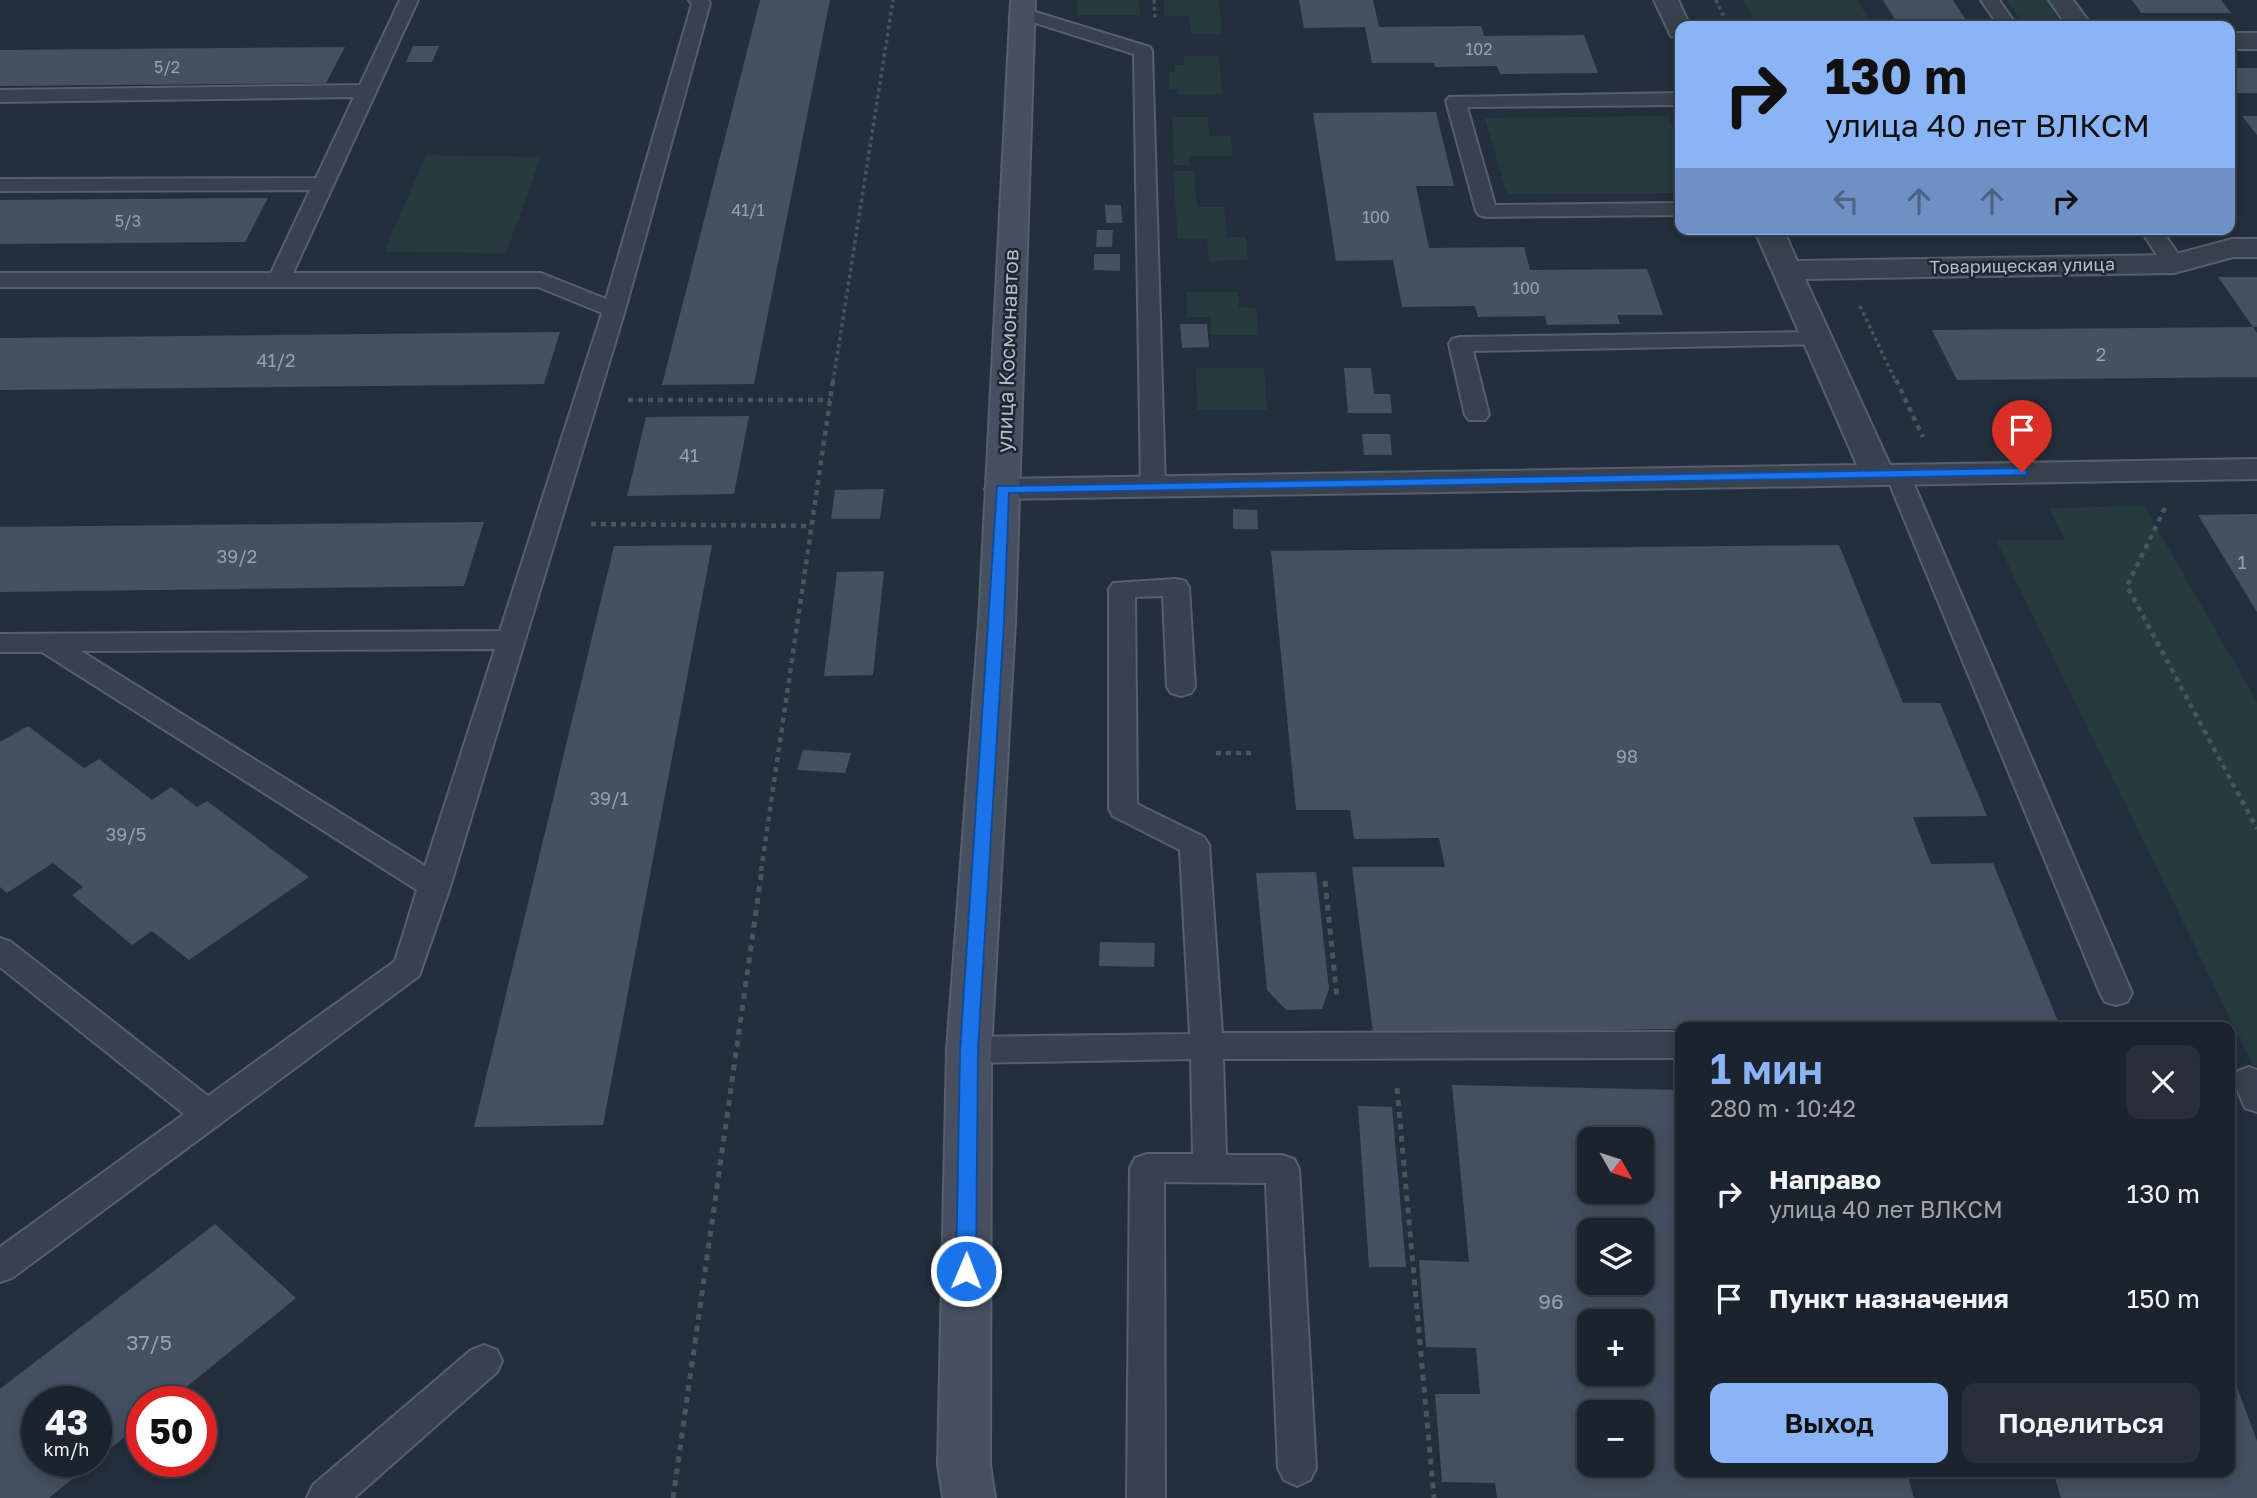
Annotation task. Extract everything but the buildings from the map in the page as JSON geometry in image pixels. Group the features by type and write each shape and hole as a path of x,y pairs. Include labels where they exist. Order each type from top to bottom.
{"main road":[{"name":"улица Космонавтов","path":"969,1498 964,1464 969,1050 997,623 1023,6"}],"street":[{"path":"1666,0 1675,21"},
{"path":"2061,0 2076,21"},
{"path":"2235,41 2257,41"},
{"path":"1771,235 1817,340 1888,475"},
{"name":"Товарищеская улица","path":"1786,270 2174,264 2236,242"},
{"path":"1002,489 2257,469"}],"lane":[{"path":"279,280 409,0"},
{"path":"0,1267 408,968 614,310 701,3 698,0"},
{"path":"1990,0 2005,21"},
{"path":"1023,6 1143,51 1153,487"},
{"path":"0,96 367,91"},
{"path":"1675,99 1456,102 1486,211 1675,209"},
{"path":"0,185 323,184"},
{"path":"2154,235 2174,264"},
{"path":"0,280 541,280 614,310"},
{"path":"1477,415 1460,344 1817,340"},
{"path":"1888,475 2116,993"},
{"path":"1181,687 1177,587 1122,589 1123,809 1194,845 1208,1046 1210,1168"},
{"path":"0,643 511,640"},
{"path":"48,643 435,887"},
{"path":"0,950 208,1115"},
{"path":"969,1050 1208,1046 1675,1045"},
{"path":"1146,1498 1147,1168 1282,1168 1297,1468"},
{"path":"326,1498 484,1361"}],"path":[{"path":"673,1498 810,526 893,0"},
{"path":"1716,0 1726,21"},
{"path":"1842,269 1941,474"},
{"path":"586,400 830,400"},
{"path":"2184,470 2127,586 2257,830"},
{"path":"547,524 810,526"},
{"path":"1216,753 1252,753"},
{"path":"1325,881 1337,998"},
{"path":"1394,1046 1434,1498"}],"green space":[{"path":"1077,0 1139,0 1140,15 1077,15"},
{"path":"1164,0 1219,0 1222,34 1191,34 1189,16 1164,16"},
{"path":"1744,0 1858,0 1869,21 1754,21"},
{"path":"2007,0 2047,0 2062,21 2021,21"},
{"path":"1184,56 1219,56 1222,94 1177,94 1177,89 1170,89 1169,72 1175,72 1175,65 1184,65"},
{"path":"1668,116 1675,133 1675,193 1507,194 1485,118"},
{"path":"1172,117 1208,117 1209,136 1231,136 1233,156 1189,156 1189,165 1174,165"},
{"path":"426,155 541,157 506,253 384,252"},
{"path":"1173,171 1194,171 1197,207 1224,207 1227,237 1246,237 1248,260 1209,261 1207,238 1178,239"},
{"path":"1186,292 1238,292 1239,307 1256,308 1259,335 1211,335 1210,317 1187,317"},
{"path":"1196,368 1264,368 1267,410 1197,410"},
{"path":"2144,506 2257,702 2257,1065 2253,1065 2235,1028 2235,1022 2232,1022 1996,540 2065,540 2049,508"}],"route":[{"path":"966,1271 969,1050 997,623 1002,489 2022,472"}]}
